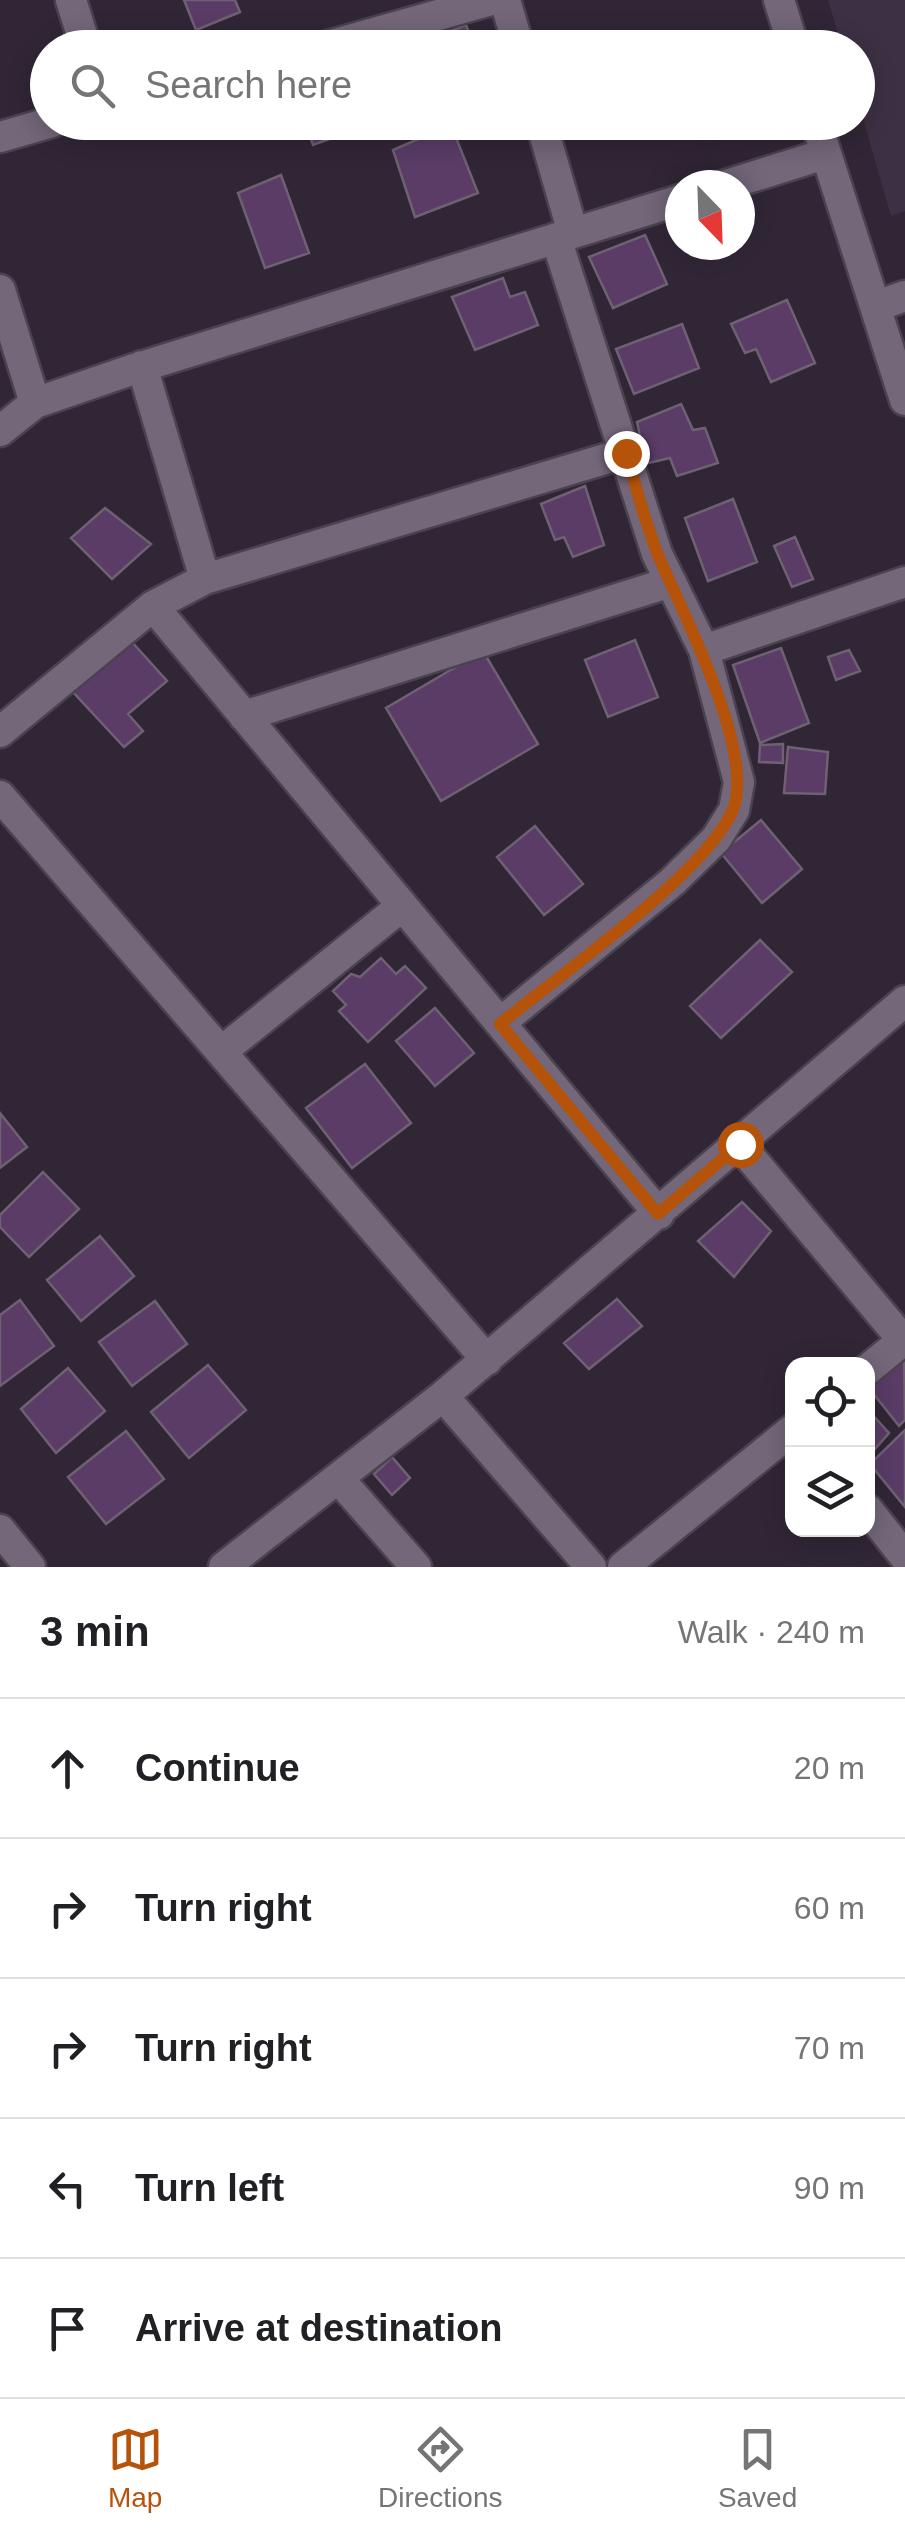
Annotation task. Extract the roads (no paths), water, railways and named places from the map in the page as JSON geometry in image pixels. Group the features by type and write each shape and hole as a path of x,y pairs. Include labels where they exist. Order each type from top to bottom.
{"street":[{"path":"70,0 80,30"},
{"path":"385,30 491,0"},
{"path":"506,0 514,30"},
{"path":"780,0 789,30"},
{"path":"0,137 30,128"},
{"path":"500,1024 672,882 716,839 734,810 738,782 704,650 671,582 626,453 565,236 545,140"},
{"path":"822,140 891,301 905,400"},
{"path":"755,176 826,154"},
{"path":"0,431 35,403 142,366 665,205"},
{"path":"0,290 35,403"},
{"path":"142,366 205,579"},
{"path":"0,732 153,606 205,579 626,453"},
{"path":"244,716 671,582"},
{"path":"704,650 905,582"},
{"path":"153,606 658,1214"},
{"path":"0,796 487,1360"},
{"path":"221,1052 402,906"},
{"path":"224,1567 487,1360 905,1001"},
{"path":"740,1144 904,1340 875,1363"},
{"path":"443,1396 591,1567"},
{"path":"623,1567 785,1436"},
{"path":"338,1478 416,1567"},
{"path":"875,1519 905,1557"},
{"path":"0,1530 30,1567"}]}
